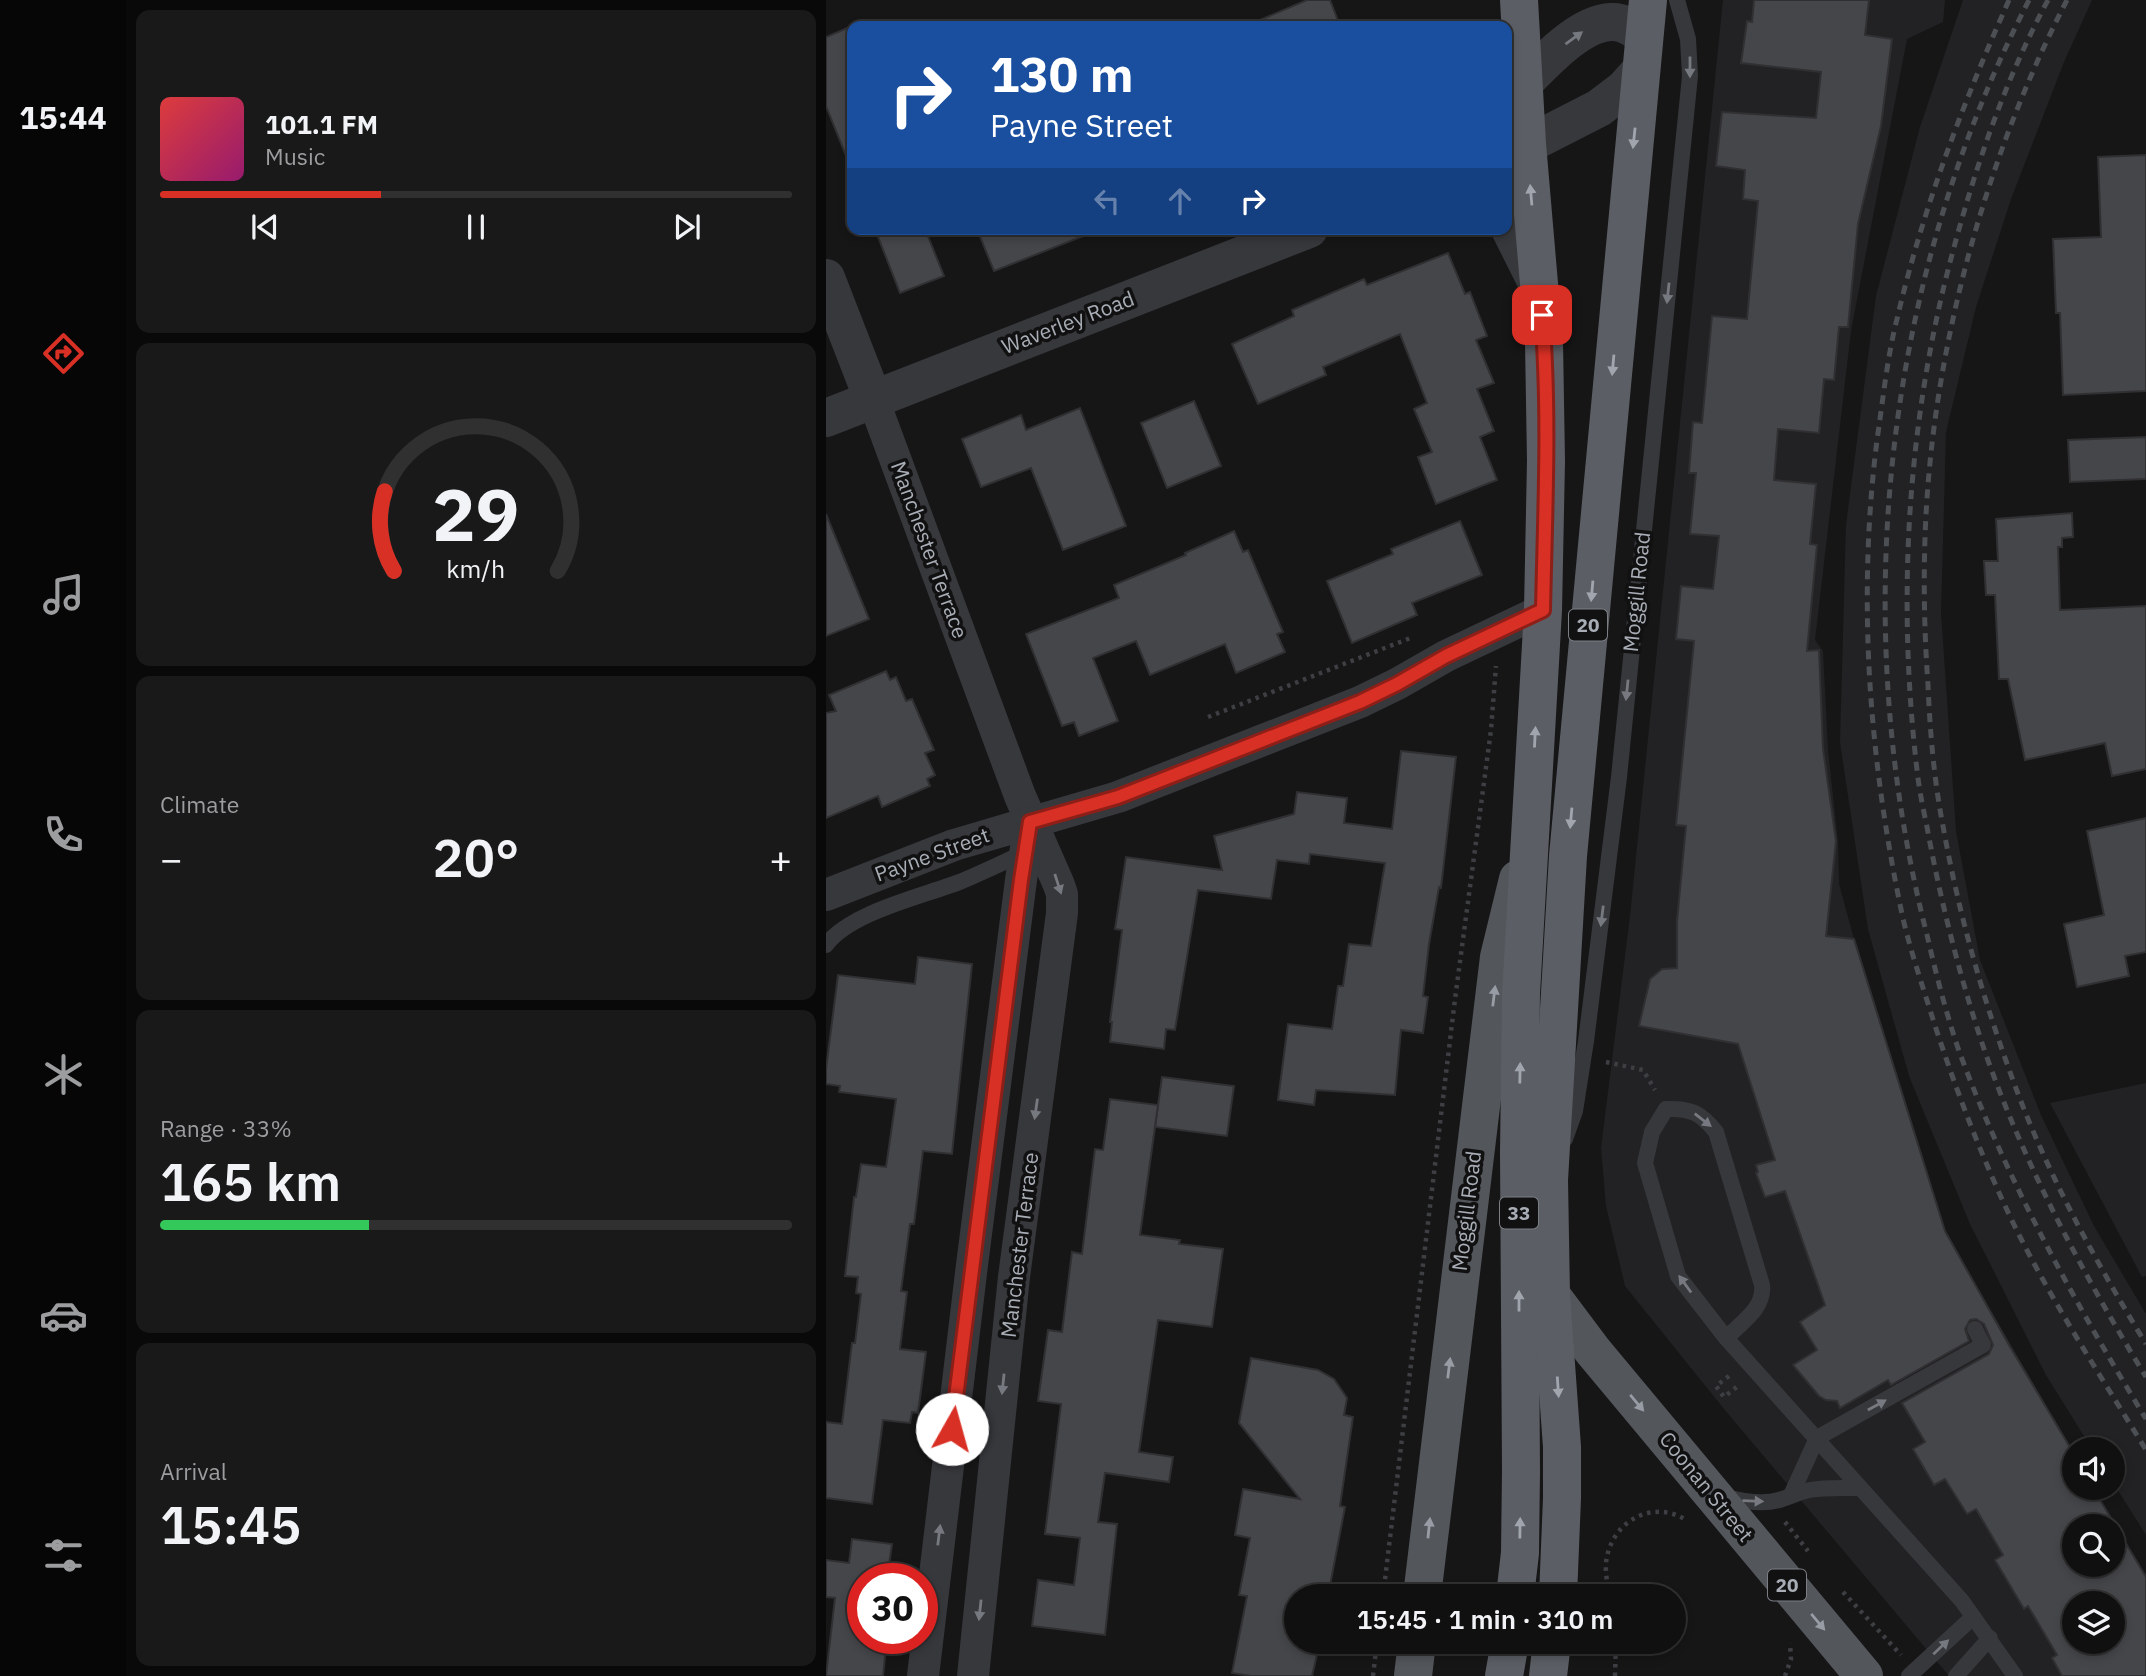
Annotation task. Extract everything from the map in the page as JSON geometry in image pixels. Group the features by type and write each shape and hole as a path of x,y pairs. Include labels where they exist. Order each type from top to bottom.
{"highway":[{"name":"Moggill Road","path":"1516,1584 1520,1553 1521,1485 1521,994 1543,610 1546,400 1539,287 1517,149 1515,92 1519,0"},
{"name":"Moggill Road","path":"1558,1584 1562,1447 1551,1295 1549,1189 1568,856 1644,36"},
{"path":"1504,1676 1508,1654"},
{"path":"1548,1676 1551,1654"}],"main road":[{"name":"Moggill Road","path":"1423,1584 1499,957 1530,830"},
{"name":"Coonan Street","path":"1551,1295 1594,1351 1864,1676"},
{"path":"1413,1676 1416,1654"}],"street":[{"path":"1515,92 1564,46 1591,27 1609,22 1623,23 1644,36 1623,89 1582,118 1517,149"},
{"path":"1512,233 1539,287"},
{"name":"Waverley Road","path":"826,418 1294,235"},
{"name":"Manchester Terrace","path":"826,278 873,399 1028,837 1062,894 1062,913 1014,1277 973,1676"},
{"name":"Payne Street","path":"826,895 954,845 1028,837 1118,797 1360,702 1446,656 1543,610"},
{"name":"Manchester Terrace","path":"923,1676 971,1273 1028,837"}],"lane":[{"name":"Moggill Road","path":"1549,1189 1575,1111 1619,777 1690,76 1688,39 1677,0"},
{"name":"Payne Street","path":"826,945 853,922 979,874 1028,837"},
{"path":"1726,1338 1760,1305 1764,1294 1716,1132 1704,1117 1682,1108 1667,1109 1651,1132 1645,1163 1678,1276 1726,1338 1962,1601 2015,1676"},
{"path":"1792,1493 1817,1438 1983,1345 1975,1329"},
{"path":"1712,1494 1751,1502 1779,1500 1792,1493 1813,1489 1859,1488"},
{"path":"1909,1676 1973,1617"},
{"path":"1956,1676 1990,1638"}],"path":[{"path":"1208,717 1419,634"},
{"path":"1384,1584 1455,999 1491,730 1497,663"},
{"path":"1601,1061 1643,1070 1667,1109"},
{"path":"1724,1397 1742,1383"},
{"path":"1608,1584 1606,1564 1619,1528 1641,1514 1667,1511 1684,1518 1690,1524"},
{"path":"1785,1676 1791,1659 1788,1637"},
{"path":"1373,1676 1376,1654"},
{"path":"1615,1676 1616,1654"}],"shaded area":[{"path":"1723,0 1945,0 1943,22 1907,39 1851,331 1815,640 1823,651 1839,884 1945,1231 2064,1437 2062,1437 2062,1500 2100,1500 2108,1514 2062,1514 2062,1577 2125,1577 2125,1542 2146,1577 2146,1676 1949,1676 1724,1409 1625,1286 1606,1206 1601,1148 1630,916"},
{"path":"1963,0 2092,0 2064,62 2011,199 1976,307 1946,432 1941,613 1956,831 1980,960 2041,1115 2094,1226 2146,1314 2146,1535 2124,1500 2125,1437 2085,1437 2046,1375 1970,1224 1909,1076 1868,929 1840,742 1846,525 1876,296 1920,127"},
{"path":"2146,1083 2146,1276 2142,1277 2050,1103"}],"building":[{"path":"1307,0 1330,0 1338,21 1258,21"},
{"path":"1754,0 1869,0 1865,35 1892,39 1881,126 1858,224 1848,327 1839,327 1834,380 1824,379 1819,433 1778,429 1774,480 1816,484 1810,544 1817,545 1807,651 1819,650 1823,749 1836,841 1826,936 1854,939 1945,1231 2064,1437 2062,1500 2100,1500 2108,1514 2062,1514 2062,1577 2125,1577 2125,1542 2146,1577 2146,1676 2062,1676 2052,1658 2057,1655 2028,1606 2024,1609 1995,1560 2003,1555 1976,1509 1967,1514 1945,1479 1934,1485 1913,1449 1925,1442 1902,1403 1989,1354 1993,1345 1984,1324 1976,1319 1970,1320 1965,1329 1969,1341 1891,1385 1888,1380 1840,1408 1837,1401 1819,1396 1793,1365 1817,1350 1800,1322 1825,1305 1785,1191 1765,1197 1756,1173 1756,1165 1775,1160 1738,1044 1639,1026 1650,979 1662,969 1677,968 1677,921 1686,826 1676,825 1694,641 1676,639 1681,586 1713,589 1719,536 1690,534 1696,473 1689,473 1693,422 1702,423 1712,316 1747,319 1758,201 1743,199 1745,170 1716,166 1722,112 1816,118 1821,72 1741,63 1747,21 1752,22"},
{"path":"847,28 847,158 826,106 826,37"},
{"path":"2146,155 2146,391 2063,395 2060,313 2056,313 2053,239 2101,237 2098,157"},
{"path":"877,235 927,235 944,276 900,293"},
{"path":"979,235 1086,235 994,271"},
{"path":"1448,253 1465,294 1470,292 1487,336 1476,340 1494,383 1477,389 1494,431 1480,437 1497,480 1436,504 1418,457 1432,452 1414,409 1427,403 1400,334 1323,367 1326,375 1258,404 1232,344 1294,316 1292,310 1364,279 1367,285"},
{"path":"1194,401 1221,466 1167,488 1141,423"},
{"path":"1080,408 1126,526 1063,550 1031,468 981,487 962,439 1021,415 1026,430"},
{"path":"2146,437 2146,479 2070,482 2068,440"},
{"path":"2072,513 2073,537 2062,538 2062,547 2058,547 2060,610 2146,606 2146,769 2112,776 2105,743 2025,760 2008,679 1999,679 1995,595 1986,595 1984,561 1998,561 1996,519"},
{"path":"826,514 869,619 826,636"},
{"path":"1460,521 1482,575 1412,603 1417,615 1352,643 1327,581 1393,554 1391,549"},
{"path":"1234,531 1243,552 1248,550 1283,632 1277,634 1285,652 1236,673 1225,644 1150,675 1136,641 1093,658 1118,721 1079,736 1074,722 1062,726 1026,634 1119,598 1114,585 1186,555 1185,553"},
{"path":"886,671 890,680 896,677 906,701 912,699 934,750 925,753 935,775 927,779 930,786 882,807 878,796 826,818 826,713 836,711 829,695"},
{"path":"1401,751 1456,757 1441,888 1439,887 1429,944 1423,996 1428,997 1423,1033 1401,1030 1395,1095 1316,1090 1314,1105 1278,1100 1288,1024 1332,1029 1338,986 1343,986 1349,944 1371,946 1385,863 1310,854 1309,864 1277,860 1271,899 1198,890 1175,1030 1166,1029 1164,1049 1110,1042 1110,1022 1122,930 1115,929 1126,857 1222,870 1214,836 1294,814 1297,792 1347,798 1344,823 1392,829"},
{"path":"2146,818 2146,952 2125,956 2129,976 2077,987 2064,924 2104,915 2087,831"},
{"path":"918,957 972,964 952,1154 923,1151 914,1224 910,1224 901,1291 907,1292 900,1349 926,1352 918,1413 912,1412 910,1423 883,1420 872,1504 826,1498 826,1422 842,1424 852,1343 855,1343 861,1294 856,1293 858,1277 845,1276 854,1197 861,1164 886,1167 896,1099 839,1092 840,1086 826,1084 826,1069 838,975 915,984"},
{"path":"1162,1077 1234,1086 1227,1136 1155,1127"},
{"path":"1110,1099 1158,1105 1140,1235 1180,1240 1179,1244 1223,1249 1212,1327 1158,1320 1139,1452 1173,1457 1169,1482 1105,1473 1098,1522 1117,1524 1105,1635 1032,1626 1038,1580 1074,1585 1080,1538 1045,1534 1061,1404 1038,1401 1048,1330 1062,1332 1072,1252 1082,1254 1095,1149 1103,1150"},
{"path":"1251,1358 1318,1370 1334,1379 1347,1398 1344,1415 1353,1417 1340,1506 1345,1507 1330,1584 1284,1584 1284,1654 1317,1654 1312,1676 1251,1676 1232,1673 1247,1596 1239,1595 1250,1538 1235,1535 1243,1489 1300,1499 1239,1423"},
{"path":"852,1539 892,1544 889,1563 849,1563"},
{"path":"826,1560 849,1563 847,1654 885,1654 883,1676 826,1676 835,1598 826,1597"}],"railway":[{"path":"2009,0 1960,117 1932,196 1907,278 1890,349 1877,440 1868,559 1867,619 1874,737 1881,796 1905,926 1962,1104 2001,1197 2033,1262 2146,1450"},
{"path":"2029,0 1979,109 1940,223 1911,339 1893,458 1885,578 1889,698 1902,817 1930,950 1959,1051 2020,1193 2093,1330 2146,1419"},
{"path":"2048,0 2015,69 1987,140 1953,250 1931,346 1921,406 1909,526 1907,587 1911,709 1919,784 1938,884 1959,968 1985,1052 2018,1136 2057,1219 2146,1377"},
{"path":"2067,0 2012,121 1970,250 1953,317 1931,450 1926,515 1924,600 1931,738 1940,809 1956,889 1999,1042 2023,1108 2054,1177 2107,1278 2146,1344"}],"route":[{"path":"952,1429 1030,822 1118,797 1360,702 1431,663 1543,610 1546,388 1542,315"}]}
